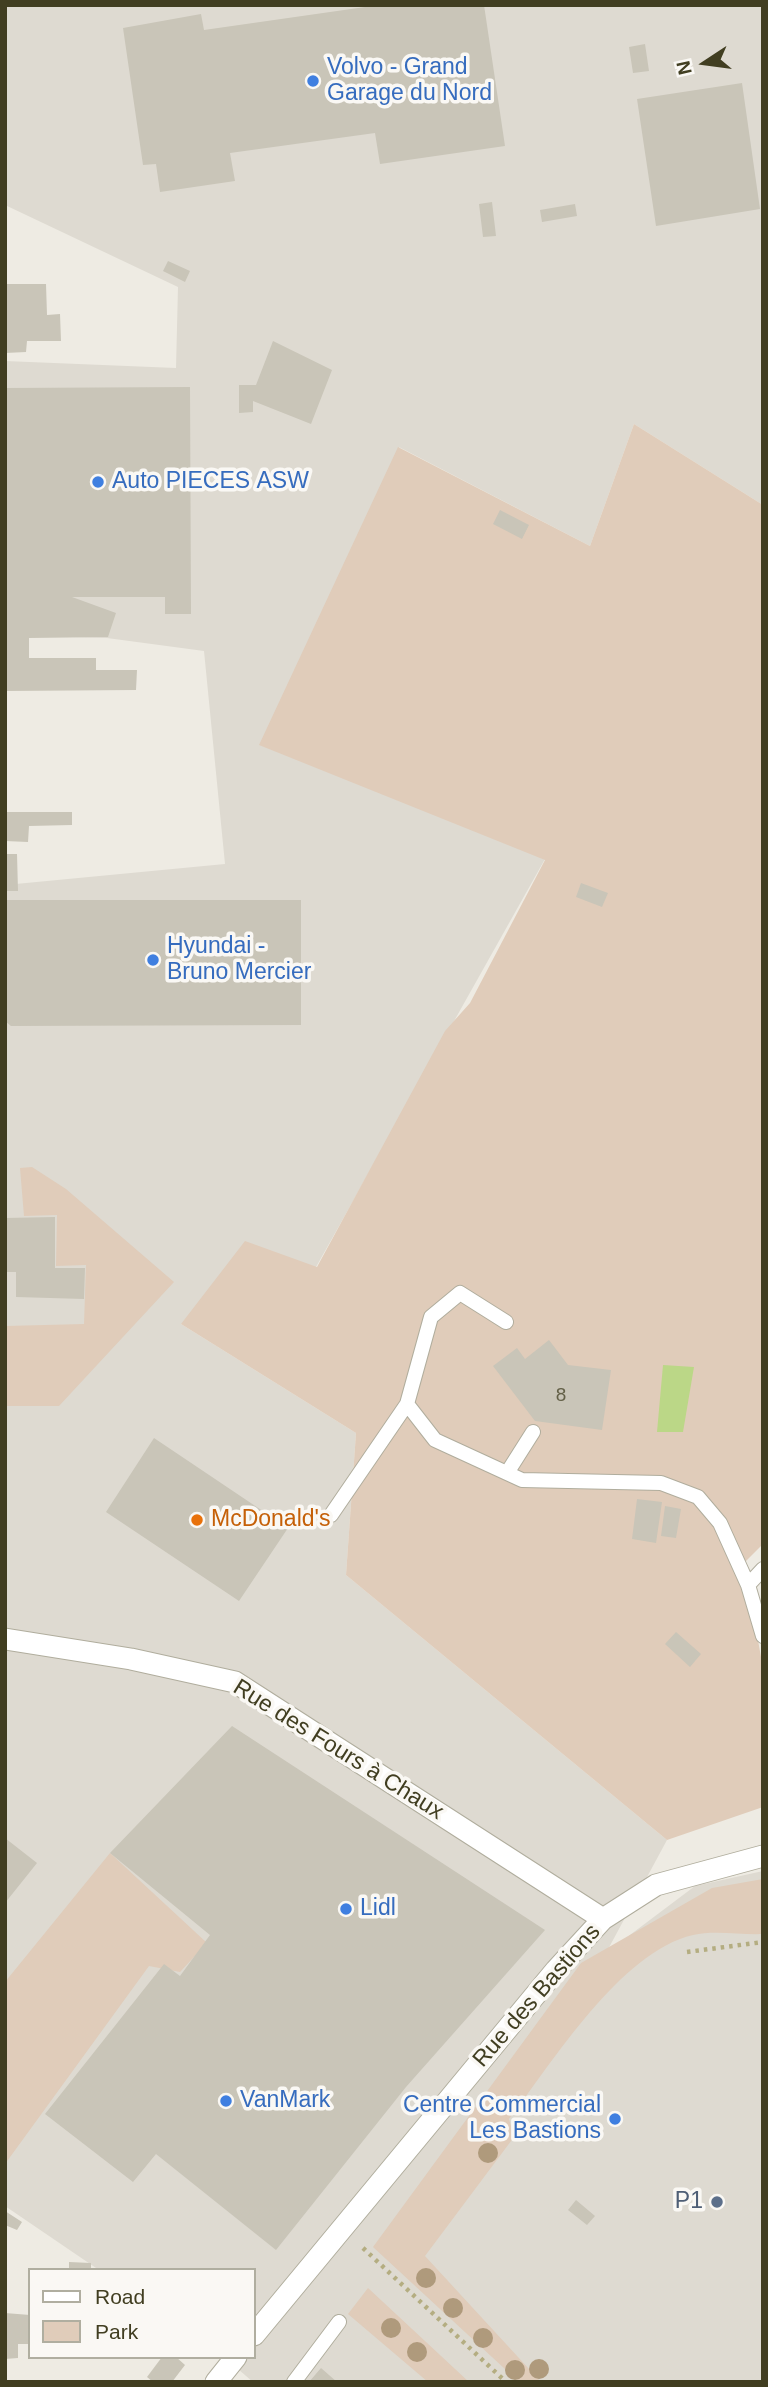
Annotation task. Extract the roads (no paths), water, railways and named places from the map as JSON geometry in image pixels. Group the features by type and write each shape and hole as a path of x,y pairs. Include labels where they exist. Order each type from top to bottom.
{"street":[{"name":"Rue des Fours à Chaux","path":"5,1639 131,1659 235,1682 603,1919"},
{"name":"Rue des Bastions","path":"256,2332 556,1970 603,1919 656,1885 763,1856"},
{"path":"216,2382 234,2359"}],"lane":[{"path":"331,1515 407,1404 431,1317 460,1293 506,1322"},
{"path":"407,1404 435,1440 522,1480 661,1483 698,1497 720,1523 748,1585 763,1636"},
{"path":"506,1473 533,1432"},
{"path":"748,1585 763,1569"},
{"path":"294,2382 339,2322"}],"place":[{"name":"Volvo - Grand Garage du Nord","path":"313,81"},
{"name":"Auto PIECES ASW","path":"98,482"},
{"name":"Hyundai - Bruno Mercier","path":"153,960"},
{"name":"McDonald's","path":"197,1520"},
{"name":"Lidl","path":"346,1909"},
{"name":"VanMark","path":"226,2101"},
{"name":"Centre Commercial Les Bastions","path":"615,2119"},
{"name":"P1","path":"717,2202"}]}
